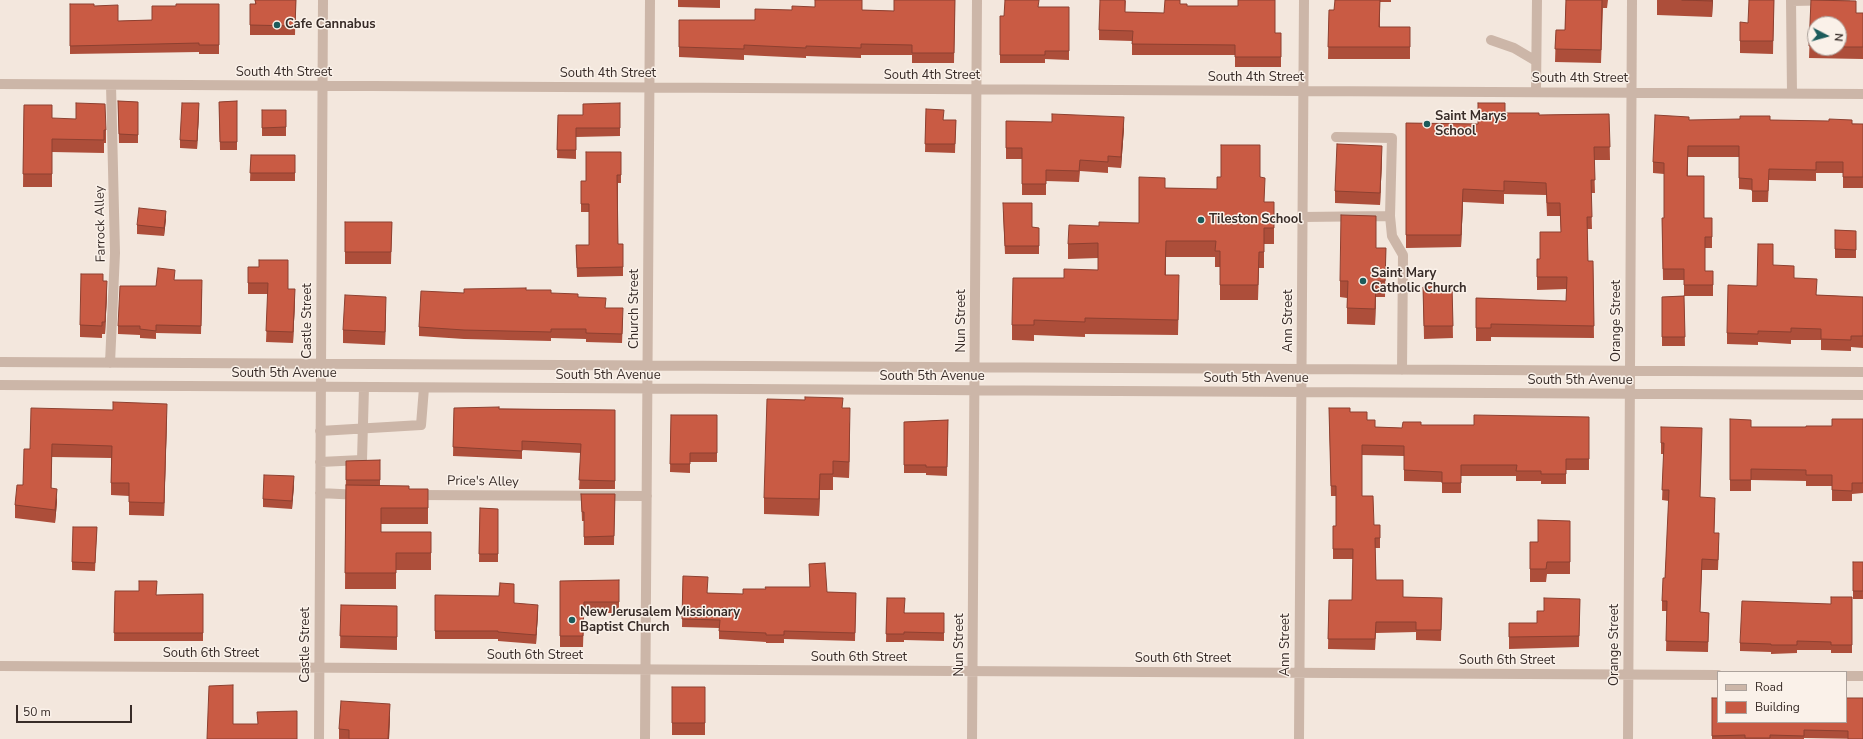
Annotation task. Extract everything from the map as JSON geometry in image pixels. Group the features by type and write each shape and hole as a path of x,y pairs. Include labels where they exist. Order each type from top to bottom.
{"street":[{"name":"Castle Street","path":"318,739 323,0"},
{"name":"Church Street","path":"645,739 650,0"},
{"name":"Nun Street","path":"972,739 977,0"},
{"name":"Ann Street","path":"1299,739 1304,0"},
{"path":"1536,92 1537,0"},
{"name":"Orange Street","path":"1628,739 1632,0"},
{"path":"1792,93 1791,1 1845,0"},
{"path":"1491,40 1514,48 1536,61"},
{"name":"South 4th Street","path":"0,84 1863,94"},
{"name":"Farrock Alley","path":"110,363 115,253 111,85"},
{"path":"1336,137 1392,138 1390,216 1392,236 1402,255 1402,370"},
{"path":"1302,217 1390,216"},
{"name":"South 5th Avenue","path":"0,362 1863,372"},
{"name":"South 5th Avenue","path":"0,386 1863,395"},
{"path":"320,462 362,460 364,387"},
{"path":"320,431 421,426 424,388"},
{"path":"320,493 372,495"},
{"name":"Price's Alley","path":"402,495 647,496"},
{"name":"South 6th Street","path":"0,666 1717,675"},
{"path":"1847,676 1863,676"}],"building":[{"path":"255,0 296,0 295,26 250,25 250,4 256,4"},
{"path":"815,0 862,0 862,10 894,11 894,0 955,0 954,53 912,53 912,45 861,44 861,48 806,46 806,48 744,45 744,49 679,47 679,20 755,20 755,9 792,10 792,6 815,7"},
{"path":"1005,0 1039,0 1038,7 1069,7 1069,51 1045,51 1045,55 1000,55 1000,16 1004,16"},
{"path":"1100,0 1125,0 1125,12 1164,13 1165,0 1180,0 1180,4 1187,4 1187,6 1238,6 1238,0 1275,0 1275,33 1281,33 1281,57 1235,57 1235,45 1132,44 1133,31 1099,30"},
{"path":"1335,0 1380,0 1379,27 1410,27 1410,47 1328,47 1329,10 1334,10"},
{"path":"1566,0 1602,0 1601,50 1555,49 1556,30 1565,30"},
{"path":"1682,0 1712,0 1712,1"},
{"path":"1749,0 1774,0 1773,41 1740,41 1740,22 1748,23"},
{"path":"1811,0 1856,1 1856,13 1863,13 1863,47 1847,47 1847,16 1810,16"},
{"path":"70,4 94,4 94,6 118,5 118,21 152,20 152,6 176,6 176,4 219,4 219,45 199,45 199,43 70,46"},
{"path":"118,101 138,102 138,135 119,134"},
{"path":"237,101 237,142 220,142 219,102"},
{"path":"76,103 105,104 106,130 104,130 104,140 52,139 52,174 23,174 24,105 52,105 52,118 76,119"},
{"path":"182,103 199,103 197,141 180,140"},
{"path":"620,103 620,128 576,128 576,150 557,150 558,115 583,115 583,104"},
{"path":"1478,103 1505,103 1505,113 1539,113 1539,115 1609,114 1610,147 1594,147 1595,180 1591,180 1592,217 1587,217 1588,261 1593,261 1594,326 1491,324 1491,328 1476,328 1476,298 1566,301 1567,277 1537,277 1537,259 1540,259 1540,232 1561,232 1560,203 1547,203 1546,183 1504,181 1504,191 1463,189 1461,235 1406,235 1406,123 1478,124"},
{"path":"926,109 944,110 943,120 956,120 955,144 925,144"},
{"path":"262,110 286,110 286,127 262,128"},
{"path":"1052,114 1124,117 1121,157 1108,156 1108,162 1080,160 1079,171 1046,170 1046,184 1022,184 1022,148 1006,148 1006,121 1052,122"},
{"path":"1655,115 1689,117 1689,120 1740,119 1740,116 1770,116 1770,120 1852,120 1852,124 1863,124 1863,177 1843,177 1843,162 1816,162 1816,170 1769,169 1768,191 1752,191 1752,179 1739,178 1739,146 1688,146 1687,176 1704,176 1704,218 1712,218 1712,237 1705,237 1705,271 1713,271 1713,285 1684,285 1684,269 1663,269 1662,218 1664,218 1664,163 1653,162"},
{"path":"1337,144 1382,146 1380,193 1335,191"},
{"path":"1221,145 1260,145 1260,177 1265,178 1264,202 1274,202 1274,228 1264,228 1264,252 1259,252 1258,285 1220,285 1220,251 1215,251 1216,241 1166,241 1165,275 1179,275 1178,320 1085,318 1085,322 1034,320 1034,325 1012,325 1013,278 1064,278 1064,269 1098,270 1098,243 1068,244 1069,225 1099,226 1099,222 1139,223 1139,177 1165,178 1165,188 1217,189 1217,177 1221,177"},
{"path":"586,152 621,152 621,175 617,175 618,244 623,244 623,267 577,268 576,245 589,245 589,204 581,204 581,181 586,181"},
{"path":"251,155 295,155 295,173 250,173"},
{"path":"1003,203 1032,203 1032,227 1039,228 1039,246 1005,246"},
{"path":"139,208 166,211 164,228 137,225"},
{"name":"Saint Mary Catholic Church","path":"1341,215 1376,216 1376,248 1386,248 1385,281 1376,281 1375,309 1347,308 1348,281 1340,281"},
{"path":"345,222 392,222 391,252 345,252"},
{"path":"1835,230 1856,231 1856,250 1835,249"},
{"path":"1758,244 1773,244 1773,265 1794,266 1794,278 1817,279 1816,295 1863,297 1863,336 1851,336 1851,340 1821,339 1821,329 1791,328 1791,332 1758,331 1758,334 1727,333 1728,285 1757,286"},
{"path":"259,260 288,260 288,289 295,289 293,332 266,331 268,283 248,283 248,267 259,267"},
{"path":"158,268 175,270 174,280 202,280 201,326 156,325 156,331 140,329 140,326 118,326 120,286 156,286"},
{"path":"81,274 103,274 103,281 107,281 105,322 102,322 102,326 80,325"},
{"path":"1452,286 1453,326 1424,326 1423,287"},
{"path":"526,288 526,290 551,290 551,293 578,294 578,297 606,298 605,308 623,308 622,334 586,333 586,329 551,329 551,332 464,330 419,327 421,291 464,293 464,289"},
{"path":"345,295 386,297 385,332 343,330"},
{"path":"1684,296 1685,337 1662,337 1662,297"},
{"path":"805,397 843,398 842,408 850,408 849,462 833,461 833,474 820,474 819,499 764,498 767,399 805,400"},
{"path":"113,402 167,404 164,503 129,502 129,483 111,483 112,446 52,444 51,488 57,489 55,510 15,505 17,485 23,485 24,449 30,449 31,408 113,410"},
{"path":"499,407 499,409 615,410 615,481 579,480 581,444 522,441 522,451 453,447 454,408"},
{"path":"1329,408 1350,408 1350,412 1367,412 1367,420 1375,420 1375,427 1402,428 1403,422 1421,422 1421,425 1474,425 1474,415 1589,417 1589,459 1566,459 1566,474 1541,474 1541,471 1516,471 1517,465 1461,465 1461,483 1442,483 1442,472 1404,470 1404,446 1362,445 1362,496 1373,496 1374,525 1380,525 1380,538 1375,538 1376,580 1403,580 1403,597 1442,598 1441,630 1416,630 1416,622 1376,622 1375,639 1328,639 1329,600 1352,600 1353,549 1333,549 1333,526 1336,526 1336,486 1331,486"},
{"path":"671,415 717,415 717,453 690,453 690,464 670,464"},
{"path":"1730,419 1751,420 1751,427 1806,427 1832,426 1832,419 1863,419 1863,483 1852,483 1852,491 1832,490 1832,475 1806,475 1806,470 1751,469 1751,480 1730,480"},
{"path":"948,420 947,467 904,465 904,422"},
{"path":"1661,427 1702,428 1700,497 1715,498 1714,533 1719,533 1718,560 1702,559 1700,612 1709,613 1708,642 1666,641 1667,601 1662,601 1663,578 1665,578 1669,490 1662,490 1664,443 1661,443"},
{"path":"380,460 380,480 346,480 346,461"},
{"path":"264,475 294,476 292,501 263,499"},
{"path":"346,485 409,486 409,489 428,489 428,508 381,508 381,532 431,532 431,553 396,553 396,573 345,573"},
{"path":"581,494 615,494 614,536 584,537 584,512 582,512"},
{"path":"480,508 498,509 498,554 479,554"},
{"path":"1538,520 1570,521 1570,562 1547,562 1546,569 1530,569 1530,542 1538,542"},
{"path":"73,527 97,527 95,563 72,562"},
{"path":"1853,562 1863,562 1863,591 1853,591"},
{"path":"825,563 827,592 856,593 855,633 784,631 784,635 766,635 766,633 719,631 720,620 682,619 683,576 708,577 707,593 743,594 743,589 766,589 765,587 810,587 809,564"},
{"path":"619,580 619,602 584,602 583,636 560,636 560,581"},
{"path":"139,581 157,581 156,595 203,594 203,633 114,633 115,591 139,591"},
{"path":"500,583 514,584 514,603 538,605 536,635 498,631 435,631 435,595 499,596"},
{"path":"1831,597 1852,597 1852,645 1831,645 1831,642 1797,641 1797,645 1740,643 1742,601 1831,604"},
{"path":"887,598 905,598 904,613 944,613 944,633 904,632 904,634 886,634"},
{"path":"1544,598 1580,599 1579,636 1509,637 1509,623 1537,623 1537,611 1544,611"},
{"path":"341,605 397,606 397,637 340,636"},
{"path":"233,685 233,724 258,724 257,712 297,711 297,739 207,739 209,686"},
{"path":"672,687 705,687 705,723 672,723"},
{"path":"1712,698 1717,698 1717,723 1847,723 1847,698 1863,698 1863,739 1848,739 1848,731 1804,730 1804,736 1770,735 1770,738 1745,738 1745,735 1712,736"},
{"path":"341,701 390,704 388,739 349,739 349,730 339,729"}],"place":[{"name":"Cafe Cannabus","path":"277,25"},
{"name":"Saint Marys School","path":"1427,124"},
{"name":"Tileston School","path":"1201,220"},
{"name":"Saint Mary Catholic Church","path":"1363,281"},
{"name":"New Jerusalem Missionary Baptist Church","path":"572,620"}]}
